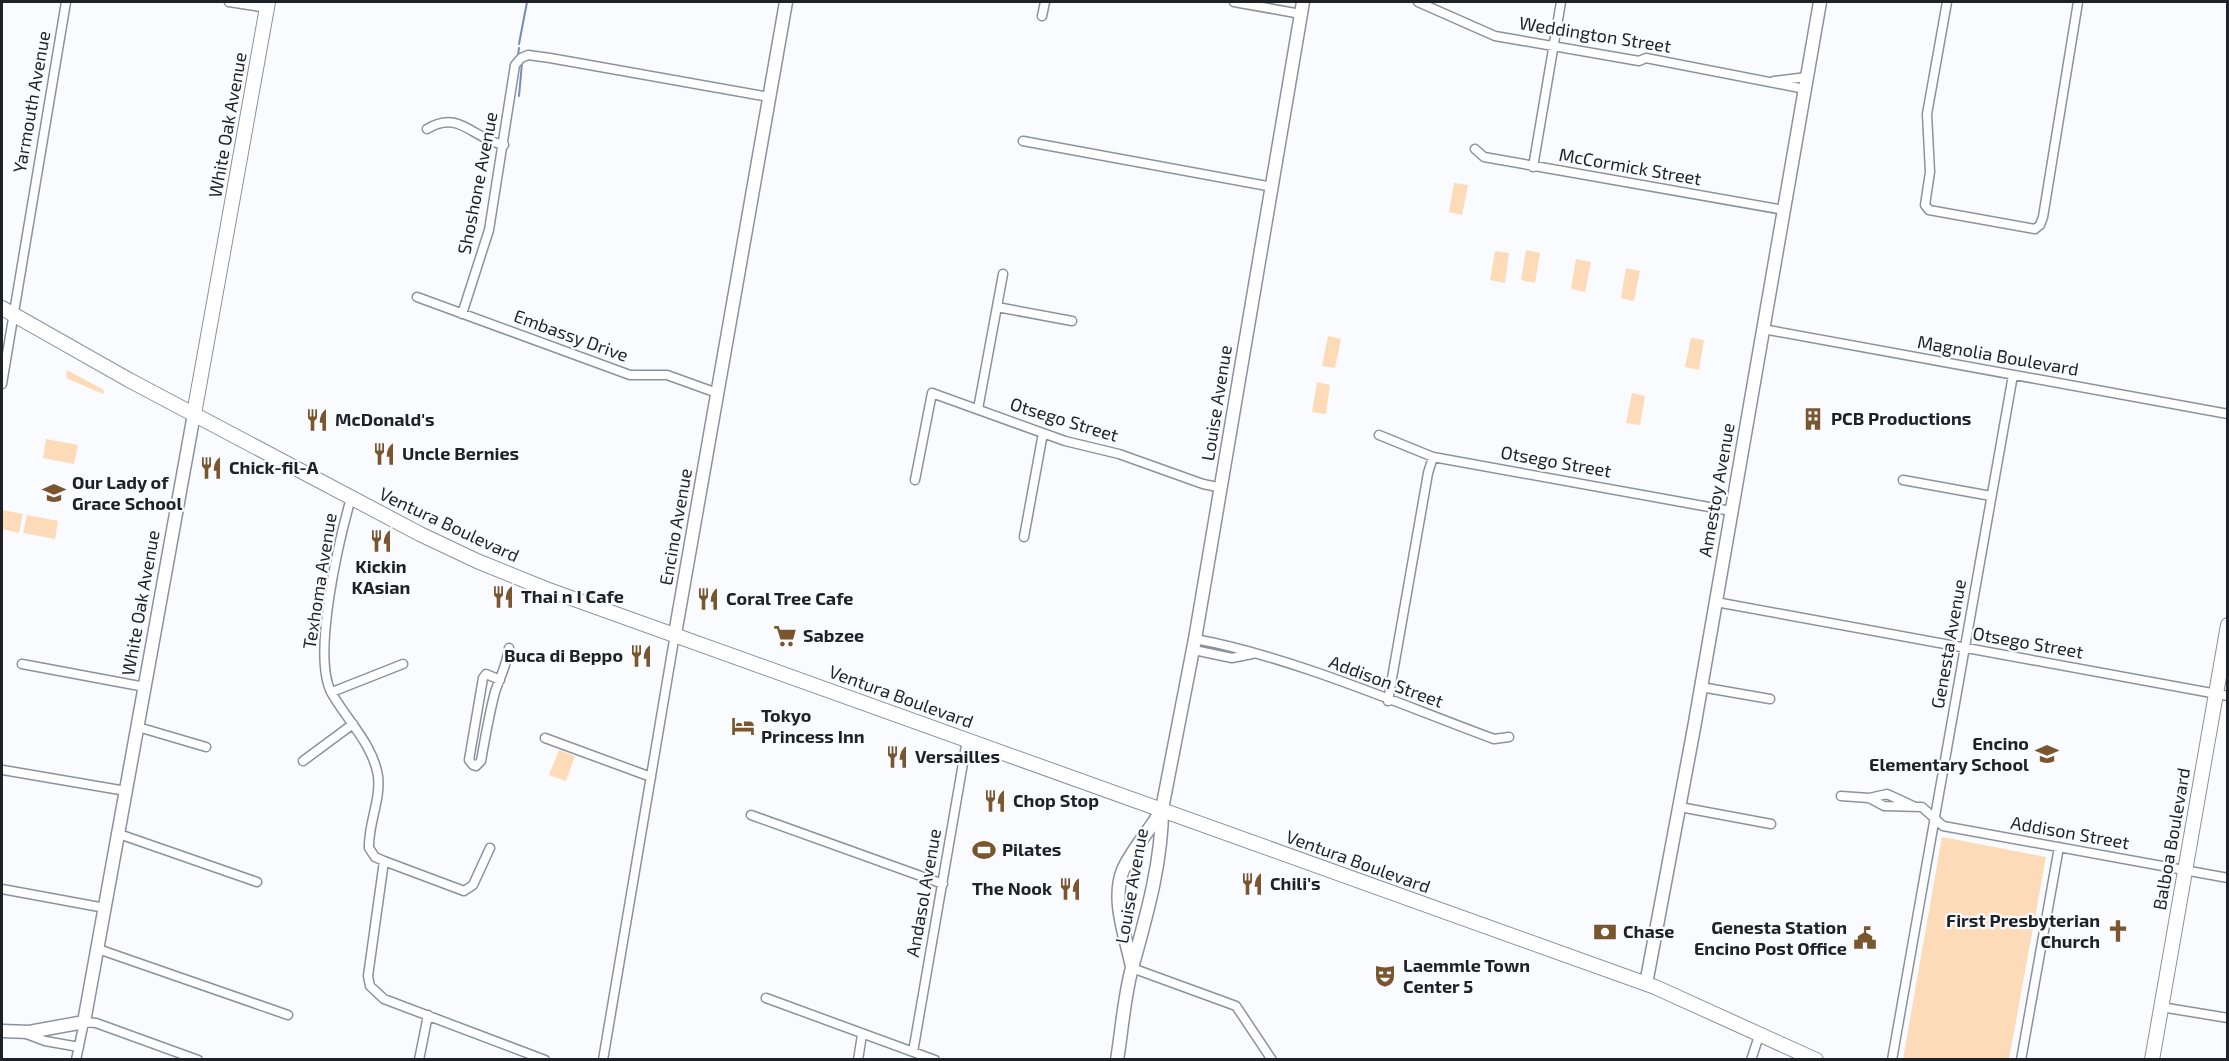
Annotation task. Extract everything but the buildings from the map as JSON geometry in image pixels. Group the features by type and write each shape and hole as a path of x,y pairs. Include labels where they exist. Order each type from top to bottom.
{"main road":[{"name":"White Oak Avenue","path":"194,414 268,5"},
{"name":"Ventura Boulevard","path":"6,311 351,498 477,561 1646,984 1816,1059"},
{"name":"Balboa Boulevard","path":"2152,1059 2184,870 2222,695 2228,624"}],"street":[{"name":"Yarmouth Avenue","path":"2,384 6,311 66,2"},
{"path":"229,2 268,5"},
{"name":"Encino Avenue","path":"603,1059 786,2"},
{"path":"1042,16 1045,2"},
{"path":"1234,2 1302,8"},
{"name":"Weddington Street","path":"1418,2 1479,31 1639,61 1646,58 1773,81 1806,83"},
{"path":"1533,166 1561,2"},
{"name":"Amestoy Avenue","path":"1646,984 1680,807 1820,2"},
{"path":"1947,2 1927,114 1930,172 1925,205 1929,210 2037,229 2044,210 2079,2"},
{"name":"Louise Avenue","path":"1117,1059 1132,968 1139,951 1151,896 1162,830 1162,809 1195,645 1302,8"},
{"name":"Shoshone Avenue","path":"462,314 489,230 504,145 513,72 520,58 528,55 550,58 769,97"},
{"path":"427,129 438,123 450,121 460,124 491,143 504,145"},
{"path":"1023,141 1273,187"},
{"name":"McCormick Street","path":"1475,149 1484,157 1784,210"},
{"path":"978,409 1003,274"},
{"name":"Embassy Drive","path":"417,297 630,375 667,375 717,393"},
{"path":"997,307 1072,321"},
{"name":"Magnolia Boulevard","path":"1763,330 2228,414"},
{"name":"Genesta Avenue","path":"1892,1059 2013,375"},
{"name":"Otsego Street","path":"915,480 932,393 1076,445 1119,454 1222,488"},
{"name":"White Oak Avenue","path":"84,1022 194,414"},
{"path":"1024,537 1043,434"},
{"name":"Otsego Street","path":"1379,435 1433,457 1731,510"},
{"path":"1388,700 1428,473 1433,457"},
{"path":"1903,480 1991,496"},
{"name":"Texhoma Avenue","path":"351,498 340,545 324,649 324,670 332,692 375,762 378,792 369,848 375,857 384,861"},
{"name":"Otsego Street","path":"1716,602 2222,695"},
{"name":"Addison Street","path":"1195,645 1232,658 1252,654 1288,664 1494,739 1509,737"},
{"path":"500,680 484,675 469,760 477,766 481,761 488,721 500,680 509,648"},
{"path":"22,664 145,687"},
{"path":"332,692 403,664"},
{"path":"1701,687 1770,699"},
{"path":"476,719 488,721"},
{"path":"303,761 353,724"},
{"path":"138,727 206,747"},
{"path":"545,738 651,777"},
{"name":"Andasol Avenue","path":"913,1052 967,740"},
{"path":"3,770 126,791"},
{"name":"Addison Street","path":"1840,796 1869,798 1887,794 1913,806 1922,807 1943,826 2228,878"},
{"path":"1680,807 1771,824"},
{"name":"Louise Avenue","path":"1132,968 1119,907 1120,881 1129,860 1162,809"},
{"path":"752,815 943,884"},
{"path":"119,834 256,882"},
{"path":"2021,1059 2059,847"},
{"path":"490,848 473,885 464,891 384,861 368,976 370,986 384,999 545,1059"},
{"path":"2,889 105,908"},
{"path":"98,949 288,1015"},
{"path":"1132,968 1236,1006 1272,1059"},
{"path":"766,998 862,1035 935,1059"},
{"path":"2161,1007 2228,1018"},
{"path":"419,1059 428,1015"},
{"path":"76,1059 84,1022"},
{"path":"2,1031 23,1032 84,1022 96,1023 198,1059"},
{"path":"23,1032 45,1041 79,1047"},
{"path":"1750,1059 1760,1033"},
{"path":"858,1059 862,1035"}],"shaded area":[{"path":"1454,183 1468,185 1462,215 1449,212"},
{"path":"1526,250 1540,253 1535,283 1521,280"},
{"path":"1495,251 1509,253 1505,283 1490,280"},
{"path":"1576,259 1591,262 1585,292 1571,289"},
{"path":"1626,268 1640,271 1634,301 1621,298"},
{"path":"1328,336 1341,339 1335,368 1322,366"},
{"path":"1691,338 1704,340 1699,370 1685,367"},
{"path":"67,370 104,390 103,394 66,378"},
{"path":"1317,382 1330,385 1326,414 1312,412"},
{"path":"1632,393 1645,396 1640,425 1626,423"},
{"path":"46,439 78,445 74,464 43,458"},
{"path":"2,510 23,514 19,533 2,529"},
{"path":"27,515 58,521 55,539 23,533"},
{"path":"559,750 575,756 566,781 549,775"},
{"path":"1942,837 2046,857 2009,1059 1903,1059"}],"waterway":[{"path":"519,44 527,2"},
{"path":"518,56 519,48"},
{"path":"519,96 522,63"}],"place":[{"name":"PCB Productions","path":"1813,419"},
{"name":"McDonald's","path":"317,420"},
{"name":"Uncle Bernies","path":"384,454"},
{"name":"Chick-fil-A","path":"211,468"},
{"name":"Our Lady of Grace School","path":"54,493"},
{"name":"Kickin KAsian","path":"381,541"},
{"name":"Thai n I Cafe","path":"503,597"},
{"name":"Coral Tree Cafe","path":"708,599"},
{"name":"Sabzee","path":"785,636"},
{"name":"Buca di Beppo","path":"641,656"},
{"name":"Tokyo Princess Inn","path":"743,726"},
{"name":"Encino Elementary School","path":"2047,754"},
{"name":"Versailles","path":"897,757"},
{"name":"Chop Stop","path":"995,801"},
{"name":"Pilates","path":"984,850"},
{"name":"Chili's","path":"1252,884"},
{"name":"The Nook","path":"1070,889"},
{"name":"First Presbyterian Church","path":"2118,931"},
{"name":"Chase","path":"1605,932"},
{"name":"Genesta Station Encino Post Office","path":"1865,938"},
{"name":"Laemmle Town Center 5","path":"1385,976"}]}
